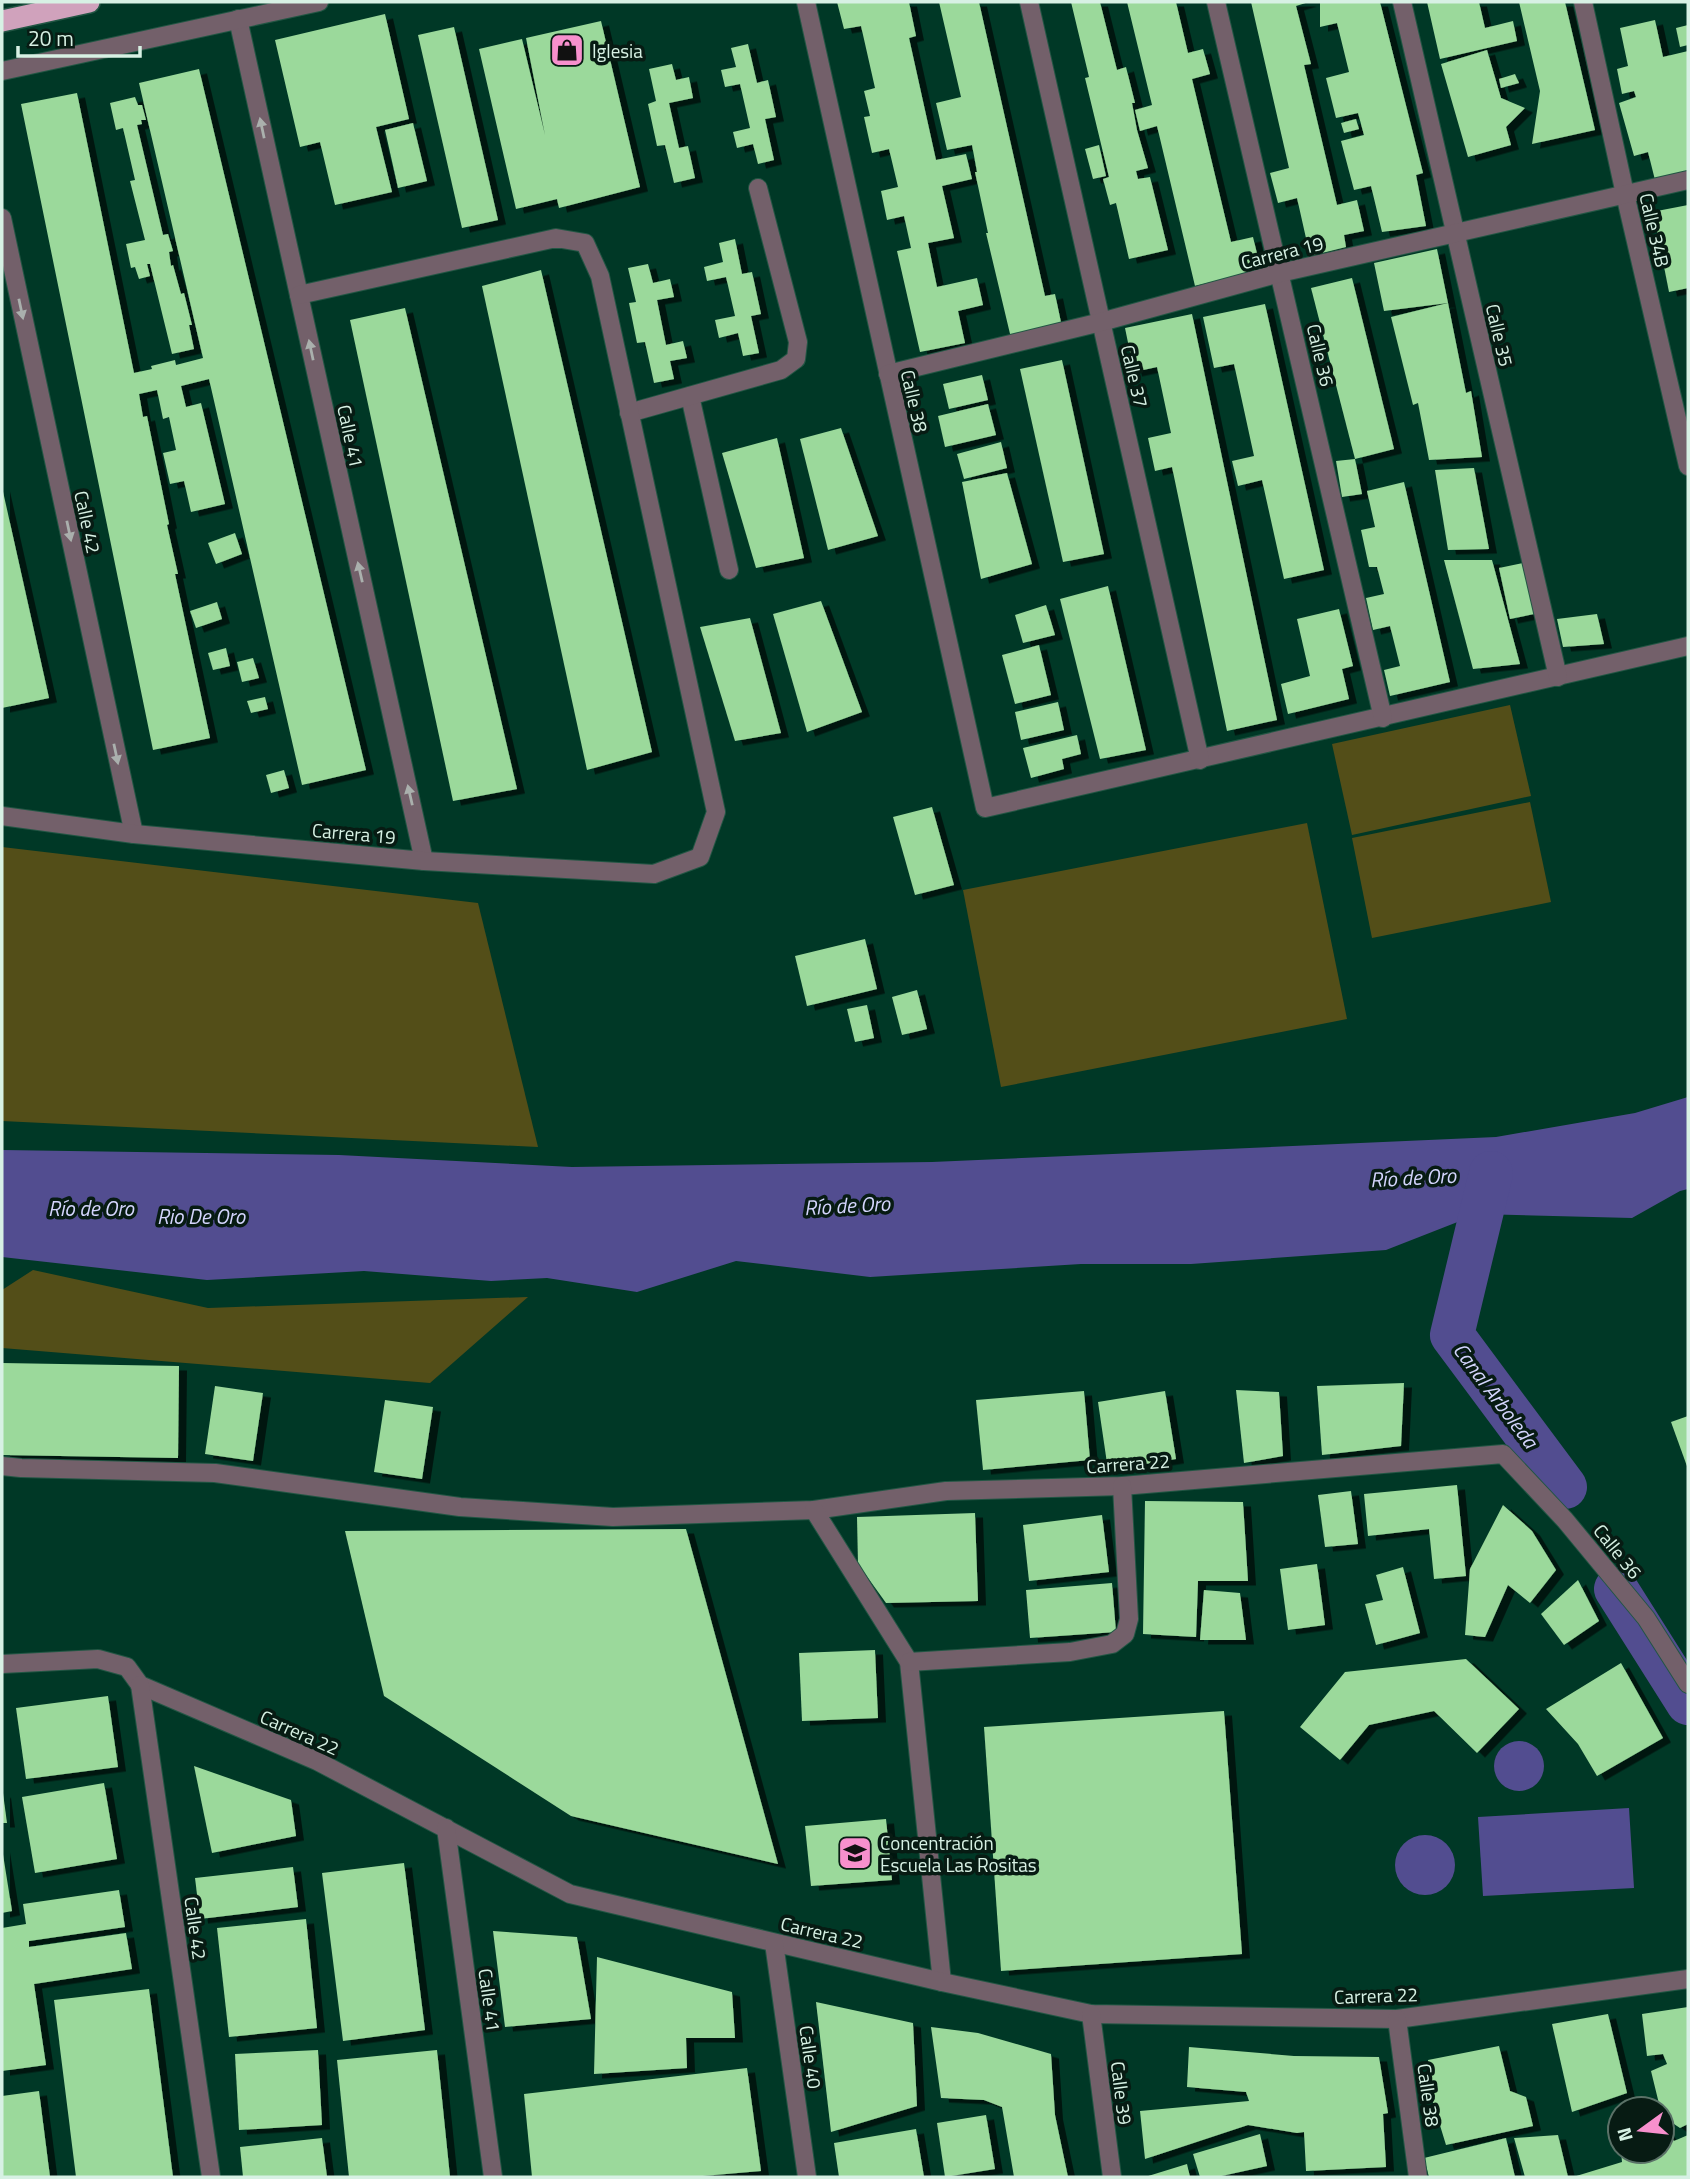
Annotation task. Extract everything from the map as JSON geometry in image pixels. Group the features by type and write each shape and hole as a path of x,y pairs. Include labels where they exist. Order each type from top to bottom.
{"highway":[{"path":"2,22 89,2"}],"street":[{"path":"2,71 319,2"},
{"name":"Calle 38","path":"806,2 985,808 1200,760"},
{"name":"Calle 37","path":"1029,2 1200,760"},
{"name":"Calle 36","path":"1216,2 1383,718"},
{"name":"Calle 35","path":"1402,2 1558,677"},
{"name":"Calle 34B","path":"1583,2 1688,466"},
{"name":"Calle 41","path":"238,19 424,861"},
{"name":"Carrera 19","path":"888,374 1101,322 1280,273 1688,180"},
{"path":"299,295 556,238 585,243 600,276 629,413 781,370 796,359 798,342 758,188"},
{"name":"Calle 42","path":"2,218 134,834"},
{"path":"690,396 729,570"},
{"name":"Carrera 19","path":"2,816 134,834 424,861 654,874 700,857 716,812 629,413"},
{"path":"1200,760 1688,646"},
{"name":"Calle 36","path":"1503,1454 1565,1520 1646,1618 1688,1684"},
{"name":"Carrera 22","path":"2,1466 215,1473 460,1507 613,1517 814,1510 946,1490 1122,1486 1503,1454"},
{"path":"909,1662 1070,1652 1112,1644 1125,1634 1129,1619 1122,1486"},
{"path":"814,1510 909,1662 942,1982"},
{"name":"Carrera 22","path":"2,1663 98,1659 127,1667 141,1685 317,1761 570,1894 942,1982 1091,2014 1397,2019 1688,1979"},
{"name":"Calle 42","path":"141,1685 211,2177"},
{"name":"Calle 41","path":"446,1828 493,2177"},
{"name":"Calle 40","path":"774,1943 807,2177"},
{"name":"Calle 39","path":"1091,2014 1112,2177"},
{"name":"Calle 38","path":"1397,2019 1418,2177"}],"shaded area":[{"path":"1510,705 1531,796 1352,835 1332,744"},
{"path":"1530,802 1551,902 1372,938 1352,838"},
{"path":"1307,823 1347,1019 1001,1087 963,890"},
{"path":"2,847 478,903 538,1147 2,1121"},
{"path":"33,1270 208,1308 528,1297 430,1383 2,1348 2,1290"}],"water":[{"name":"Rio De Oro","path":"1688,1097 1688,1189 1632,1218 1478,1214 1386,1250 1191,1264 1081,1264 870,1277 736,1261 637,1292 547,1278 491,1281 364,1271 207,1280 2,1257 2,1150 339,1155 572,1167 932,1162 1496,1137 1635,1113"},
{"path":"1519,1741 1537,1748 1544,1766 1537,1784 1519,1791 1501,1784 1494,1766 1501,1748"},
{"path":"1629,1808 1634,1888 1483,1896 1478,1817"},
{"path":"1419,1835 1431,1835 1450,1848 1455,1865 1453,1877 1442,1890 1431,1895 1419,1895 1400,1882 1395,1871 1395,1859 1408,1840"}],"building":[{"path":"837,2 909,2 916,36 909,38 936,160 966,154 972,179 942,186 954,238 928,243 937,287 977,278 983,305 958,311 965,343 920,352 897,251 911,248 904,216 887,220 881,191 898,187 889,149 872,153 864,117 870,116 864,91 875,88 861,26 844,29"},
{"path":"939,2 979,2 1045,296 1055,294 1062,327 1011,338 986,233 972,145 947,150 936,103 961,97"},
{"path":"1071,2 1100,2 1117,70 1126,67 1135,103 1132,103 1137,130 1148,168 1136,171 1138,179 1150,177 1168,250 1129,259 1116,203 1110,205 1103,179 1109,177 1085,78 1089,77"},
{"path":"1127,2 1176,2 1188,53 1203,49 1210,74 1192,79 1231,242 1253,237 1261,270 1195,286 1157,126 1140,131 1135,110 1152,105"},
{"path":"1251,2 1309,2 1296,6 1311,64 1304,65 1337,205 1357,200 1364,231 1344,235 1346,247 1310,256 1297,198 1278,203 1270,173 1289,168"},
{"path":"1320,2 1380,2 1423,173 1416,175 1426,226 1382,232 1371,186 1354,190 1341,141 1364,135 1358,113 1336,118 1326,78 1349,72 1337,23 1320,27"},
{"path":"1427,2 1479,2 1485,28 1513,21 1517,41 1440,59"},
{"path":"1519,2 1565,2 1595,130 1532,144 1540,91"},
{"path":"385,14 409,119 376,127 392,192 335,205 320,142 300,147 275,40"},
{"path":"1655,20 1663,57 1688,51 1688,173 1655,180 1648,152 1634,156 1619,103 1636,97 1634,91 1622,94 1617,69 1628,66 1620,28"},
{"path":"601,21 640,187 559,208 557,199 516,209 479,49 522,39 545,135 526,38"},
{"path":"1688,25 1688,45 1680,47 1676,28"},
{"path":"454,27 498,220 462,228 418,35"},
{"path":"748,44 757,83 768,80 776,117 765,119 774,160 758,164 753,144 737,148 733,132 750,128 740,84 725,87 721,70 736,67 731,48"},
{"path":"1487,50 1501,98 1525,108 1506,127 1511,145 1468,157 1441,64"},
{"path":"672,64 676,80 689,77 693,98 669,103 679,148 688,146 695,178 674,183 665,145 657,146 648,104 656,101 649,69"},
{"path":"199,69 366,770 302,785 209,379 181,386 186,407 201,403 225,504 191,512 184,481 170,484 163,453 176,450 169,417 163,419 157,390 139,394 143,417 147,416 178,574 175,574 210,738 153,750 21,104 77,93 134,373 175,360 176,365 203,358 139,83"},
{"path":"1515,74 1519,83 1501,88 1499,79"},
{"path":"135,97 138,105 142,105 146,120 141,120 142,124 137,125 163,235 168,234 173,251 169,252 171,266 173,265 181,294 184,293 192,325 189,325 194,349 172,354 150,264 147,264 150,276 139,279 135,267 131,268 126,244 145,240 130,181 135,180 123,128 116,130 110,103"},
{"path":"1356,119 1359,129 1344,133 1341,123"},
{"path":"413,123 427,181 398,188 385,130"},
{"path":"1099,145 1106,176 1093,179 1085,149"},
{"path":"1688,205 1688,288 1669,292 1654,216 1657,211"},
{"path":"735,239 742,274 752,272 761,314 751,316 759,353 743,356 738,333 719,338 715,320 735,316 726,277 707,281 704,267 723,262 719,243"},
{"path":"1437,249 1448,303 1384,311 1374,263"},
{"path":"648,264 653,283 670,279 674,297 657,300 666,345 683,341 687,358 670,361 674,379 654,383 645,342 637,343 629,303 636,302 628,268"},
{"path":"541,270 652,752 587,770 482,286"},
{"path":"1352,278 1394,449 1355,459 1311,288"},
{"path":"1448,303 1466,393 1471,391 1482,457 1429,460 1418,403 1413,405 1391,317"},
{"path":"1265,304 1324,570 1284,579 1262,480 1238,486 1232,461 1254,456 1234,364 1214,368 1203,317"},
{"path":"405,308 517,789 453,801 350,320"},
{"path":"1192,314 1277,720 1227,731 1172,467 1155,471 1148,438 1171,433 1157,367 1134,372 1125,328"},
{"path":"1062,360 1104,554 1063,562 1020,369"},
{"path":"982,375 988,400 949,409 943,384"},
{"path":"988,404 996,435 945,447 938,416"},
{"path":"841,428 878,536 828,550 800,439"},
{"path":"777,438 804,558 756,568 722,453"},
{"path":"1001,442 1007,468 964,479 957,454"},
{"path":"1355,459 1362,494 1342,497 1336,461"},
{"path":"1474,468 1489,549 1448,550 1435,470"},
{"path":"1007,473 1032,564 981,579 962,482"},
{"path":"1404,482 1450,682 1390,696 1384,670 1400,666 1390,626 1373,630 1366,598 1384,594 1377,567 1369,567 1361,530 1375,527 1367,491"},
{"path":"2,487 49,698 2,708"},
{"path":"235,533 242,554 216,564 208,543"},
{"path":"1444,560 1492,560 1520,664 1473,669"},
{"path":"1523,563 1534,614 1510,619 1499,568"},
{"path":"1108,586 1146,750 1100,759 1060,599"},
{"path":"821,601 862,712 807,732 773,614"},
{"path":"217,602 222,619 196,628 190,611"},
{"path":"1046,605 1055,635 1023,643 1015,615"},
{"path":"1339,609 1353,666 1342,669 1349,699 1288,714 1281,684 1310,676 1297,619"},
{"path":"1597,614 1604,644 1563,647 1557,619"},
{"path":"750,618 781,733 735,741 700,627"},
{"path":"1039,645 1051,695 1015,704 1002,655"},
{"path":"226,648 230,666 213,670 208,653"},
{"path":"253,658 259,678 242,682 237,662"},
{"path":"265,697 268,709 251,713 247,701"},
{"path":"1058,702 1064,730 1021,740 1015,712"},
{"path":"1077,735 1081,754 1062,759 1064,769 1031,778 1023,748"},
{"path":"284,770 289,788 271,793 266,775"},
{"path":"932,807 954,885 915,895 893,817"},
{"path":"865,939 877,989 807,1006 795,956"},
{"path":"917,990 927,1029 902,1035 892,997"},
{"path":"867,1005 874,1038 855,1042 847,1009"},
{"path":"2,1363 179,1366 178,1458 2,1455"},
{"path":"1404,1383 1401,1446 1322,1455 1317,1386"},
{"path":"215,1386 263,1393 253,1461 205,1454"},
{"path":"1236,1390 1279,1392 1283,1456 1244,1463"},
{"path":"1084,1391 1090,1460 983,1470 976,1400"},
{"path":"1165,1391 1176,1459 1108,1470 1098,1402"},
{"path":"385,1400 433,1407 422,1479 374,1472"},
{"path":"1688,1416 1688,1469 1671,1422"},
{"path":"1457,1485 1466,1576 1434,1579 1429,1529 1368,1536 1364,1494"},
{"path":"1351,1491 1358,1544 1325,1547 1318,1495"},
{"path":"1145,1501 1243,1502 1248,1581 1198,1581 1196,1637 1143,1634"},
{"path":"1503,1505 1532,1531 1556,1570 1530,1603 1508,1585 1485,1637 1465,1635 1470,1569"},
{"path":"975,1513 978,1601 886,1603 858,1564 857,1517"},
{"path":"1102,1515 1109,1572 1029,1581 1023,1525"},
{"path":"686,1529 778,1864 571,1816 384,1696 345,1531"},
{"path":"1317,1564 1325,1625 1288,1630 1280,1569"},
{"path":"1403,1567 1420,1633 1376,1645 1365,1604 1383,1600 1376,1575"},
{"path":"1578,1580 1599,1621 1564,1645 1541,1614"},
{"path":"1112,1583 1116,1632 1030,1638 1026,1590"},
{"path":"1204,1590 1240,1593 1246,1640 1200,1640"},
{"path":"875,1650 878,1718 802,1721 799,1653"},
{"path":"1466,1659 1519,1709 1477,1753 1434,1711 1369,1725 1340,1760 1300,1727 1345,1672"},
{"path":"1621,1663 1663,1738 1597,1776 1578,1744 1546,1709"},
{"path":"108,1696 118,1767 26,1779 16,1708"},
{"path":"1224,1711 1242,1954 1001,1971 984,1727"},
{"path":"194,1766 291,1800 296,1836 212,1853"},
{"path":"104,1783 117,1859 35,1873 22,1797"},
{"path":"3,1793 7,1823 2,1823"},
{"path":"886,1819 892,1880 811,1886 805,1826"},
{"path":"2,1848 12,1911 2,1913"},
{"path":"404,1863 425,2030 343,2041 322,1873"},
{"path":"293,1867 298,1907 200,1919 195,1878"},
{"path":"119,1890 125,1927 29,1941 29,1947 126,1933 132,1969 34,1984 46,2065 2,2071 2,1928 26,1924 23,1904"},
{"path":"306,1919 317,2028 229,2037 217,1928"},
{"path":"493,1931 577,1937 591,2019 505,2027"},
{"path":"597,1957 732,1992 735,2038 686,2038 687,2068 594,2074"},
{"path":"149,1989 173,2177 76,2177 54,2000"},
{"path":"816,2002 913,2023 917,2106 831,2132"},
{"path":"1688,2007 1688,2124 1680,2128 1676,2125 1676,2095 1657,2095 1651,2071 1667,2064 1663,2054 1647,2056 1642,2014"},
{"path":"1608,2014 1627,2093 1606,2095 1606,2100 1572,2112 1552,2024"},
{"path":"931,2027 978,2033 1051,2054 1055,2115 1068,2177 1014,2177 1002,2107 984,2100 941,2098"},
{"path":"1499,2046 1510,2091 1526,2097 1533,2126 1446,2145 1431,2096 1428,2060"},
{"path":"1189,2047 1294,2056 1379,2057 1388,2113 1383,2114 1386,2167 1306,2171 1304,2132 1248,2125 1145,2159 1140,2111 1249,2101 1246,2092 1187,2087"},
{"path":"318,2050 322,2125 239,2130 235,2054"},
{"path":"437,2050 450,2177 349,2177 337,2060"},
{"path":"747,2068 761,2171 691,2177 532,2177 524,2094"},
{"path":"39,2091 50,2177 2,2177 2,2096"},
{"path":"986,2115 995,2169 945,2177 937,2123"},
{"path":"916,2129 924,2177 839,2177 834,2143"},
{"path":"1260,2134 1267,2166 1217,2177 1200,2177 1193,2154"},
{"path":"1558,2135 1568,2177 1525,2177 1514,2138"},
{"path":"1688,2135 1688,2177 1573,2177 1612,2165 1676,2165 1676,2140"},
{"path":"322,2138 327,2177 243,2177 240,2147"},
{"path":"1506,2138 1515,2177 1429,2177 1424,2158"},
{"path":"1187,2164 1190,2177 1145,2177"}],"waterway":[{"name":"Canal Arboleda","path":"1491,1173 1452,1335 1565,1487"},
{"name":"Canal Arboleda","path":"1616,1589 1688,1703"}],"place":[{"name":"Iglesia","path":"567,50"},
{"name":"Concentración Escuela Las Rositas","path":"855,1853"}],"water label":[{"name":"Río de Oro","path":"1413,1177"},
{"name":"Río de Oro","path":"847,1205"},
{"name":"Río de Oro","path":"91,1208"}]}
